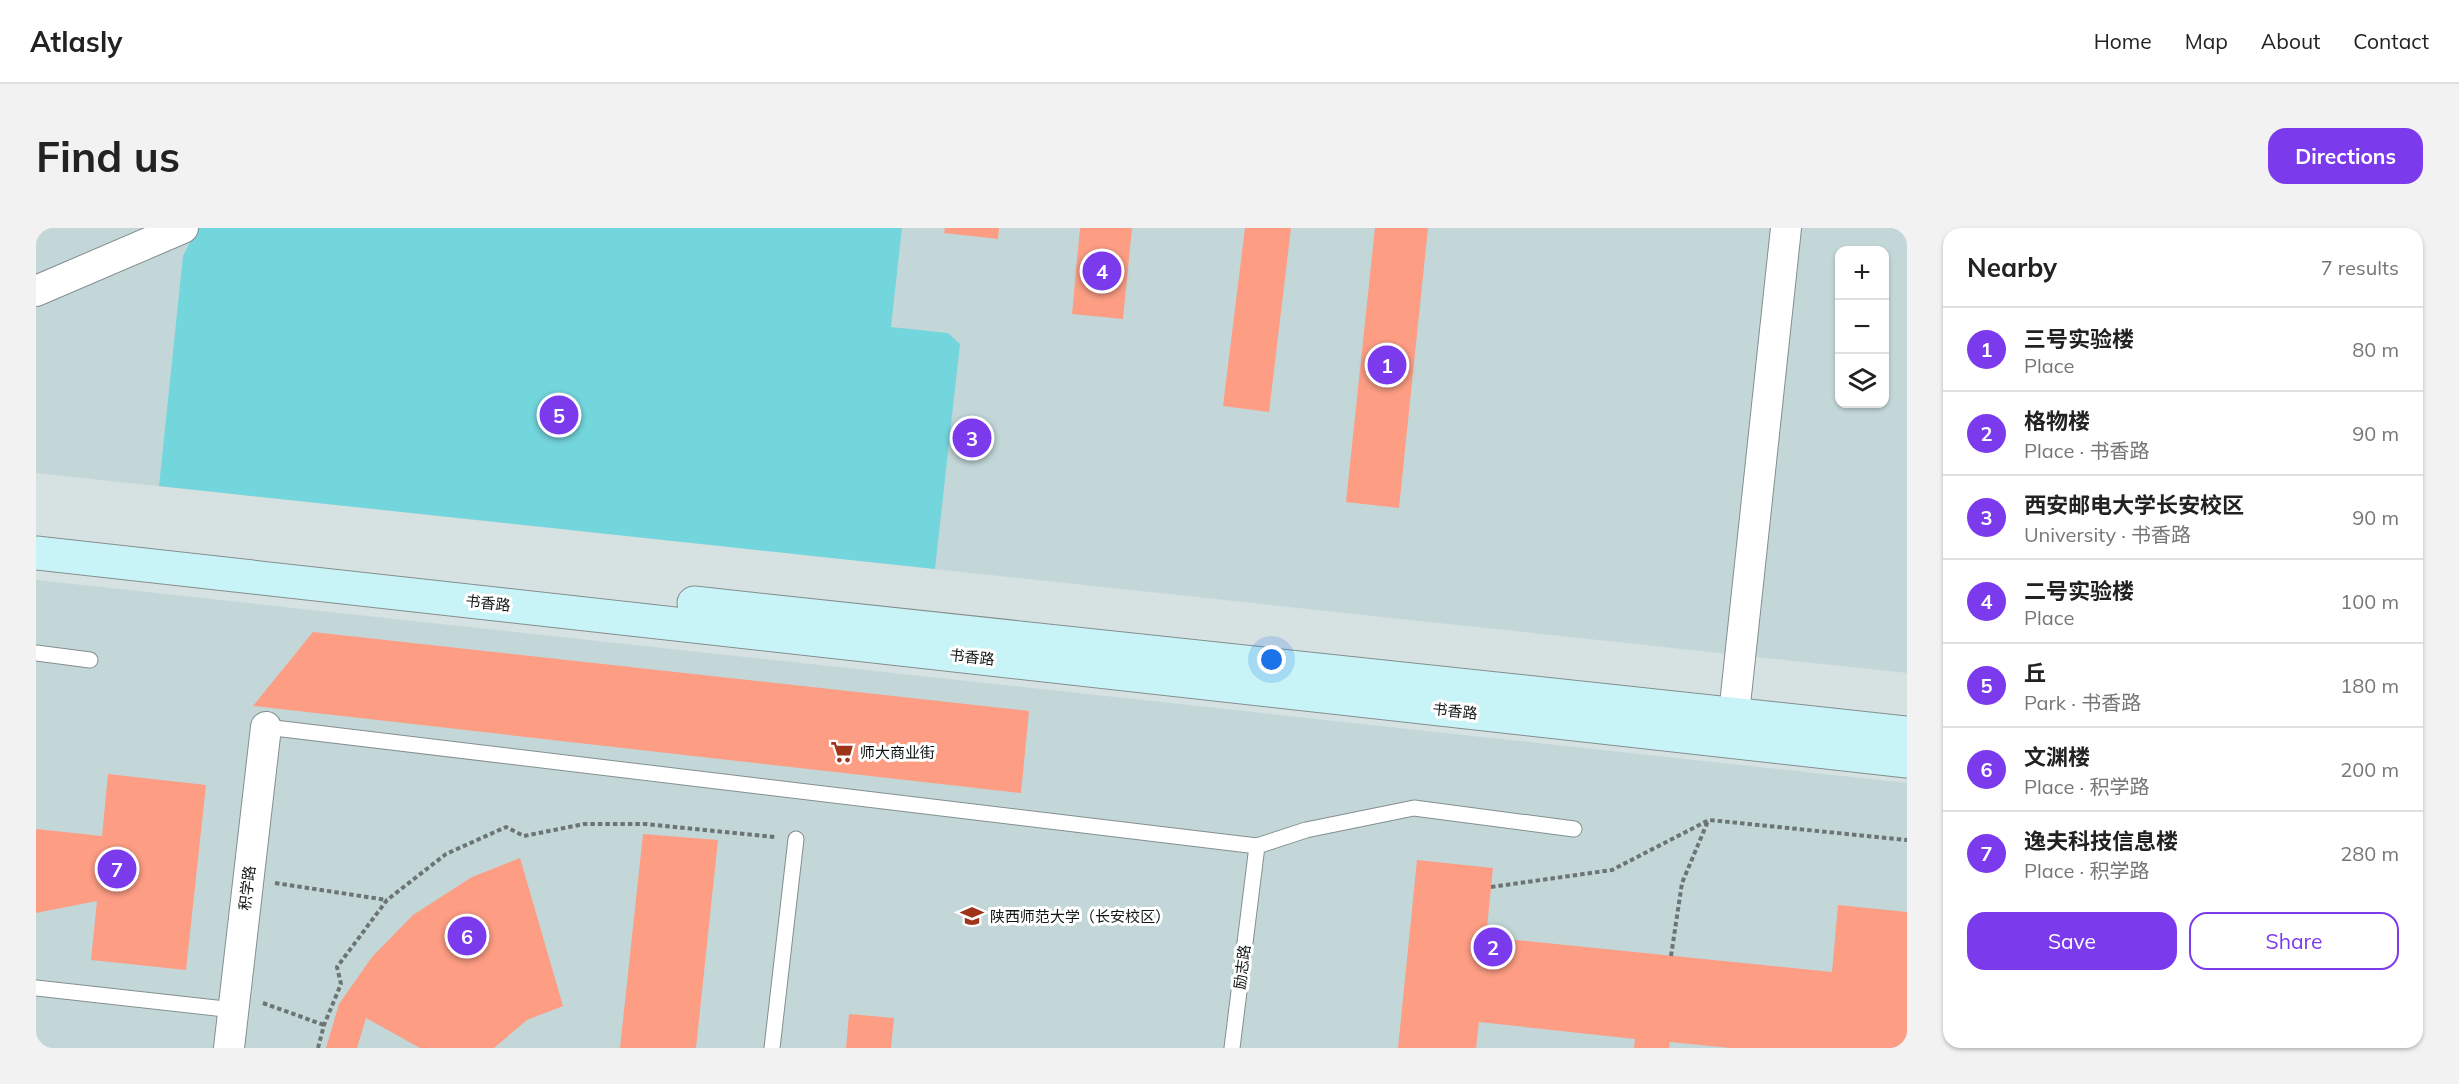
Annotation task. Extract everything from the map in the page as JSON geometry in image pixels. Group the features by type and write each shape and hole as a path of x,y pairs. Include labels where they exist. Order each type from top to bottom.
{"street":[{"path":"36,291 183,228"},
{"path":"1734,714 1786,228"},
{"name":"书香路","path":"36,533 1907,733"},
{"name":"书香路","path":"36,553 1907,761"},
{"name":"积学路","path":"229,1048 266,727"}],"lane":[{"path":"36,653 90,660"},
{"path":"266,727 1257,846 1306,830 1414,808 1574,829"},
{"path":"772,1048 796,839"},
{"name":"励志路","path":"1232,1048 1257,846"},
{"path":"36,988 234,1005"}],"path":[{"path":"1491,888 1612,870 1709,820 1907,840"},
{"path":"1671,956 1682,883 1709,820"},
{"path":"318,1048 324,1025 341,984 337,967 387,900 446,854 506,827 524,836 584,824 645,824 796,839"},
{"path":"249,878 387,900"},
{"path":"234,1005 263,1003 324,1025"}],"shaded area":[{"path":"36,228 1907,228 1907,673 36,473"},
{"path":"197,228 902,228 891,327 948,333 960,344 935,569 159,486 183,256"},
{"name":"陕西师范大学（长安校区）","path":"36,580 1907,783 1907,1048 36,1048"}],"building":[{"path":"945,228 999,228 998,239 944,233"},
{"path":"1080,228 1132,228 1123,319 1072,314"},
{"path":"1245,228 1291,228 1269,412 1223,406"},
{"path":"1375,228 1428,228 1399,508 1346,502"},
{"name":"师大商业街","path":"313,632 1029,711 1021,793 253,706"},
{"path":"108,774 206,785 186,970 91,960 97,901 36,913 36,829 102,836"},
{"path":"643,834 718,840 696,1048 620,1048"},
{"path":"520,858 563,1006 527,1020 494,1048 420,1048 366,1018 357,1048 326,1048 339,1004 372,957 413,915 472,877"},
{"path":"1417,860 1493,868 1486,937 1832,972 1838,905 1907,912 1907,1048 1730,1048 1670,1042 1669,1048 1634,1048 1635,1039 1479,1022 1476,1048 1398,1048"},
{"path":"849,1014 894,1018 891,1048 846,1048"}],"place":[{"name":"二号实验楼","path":"1102,271"},
{"name":"三号实验楼","path":"1387,365"},
{"name":"丘","path":"559,415"},
{"name":"西安邮电大学长安校区","path":"972,438"},
{"name":"师大商业街","path":"842,752"},
{"name":"逸夫科技信息楼","path":"117,869"},
{"name":"陕西师范大学（长安校区）","path":"972,916"},
{"name":"文渊楼","path":"467,936"},
{"name":"格物楼","path":"1493,947"}]}
